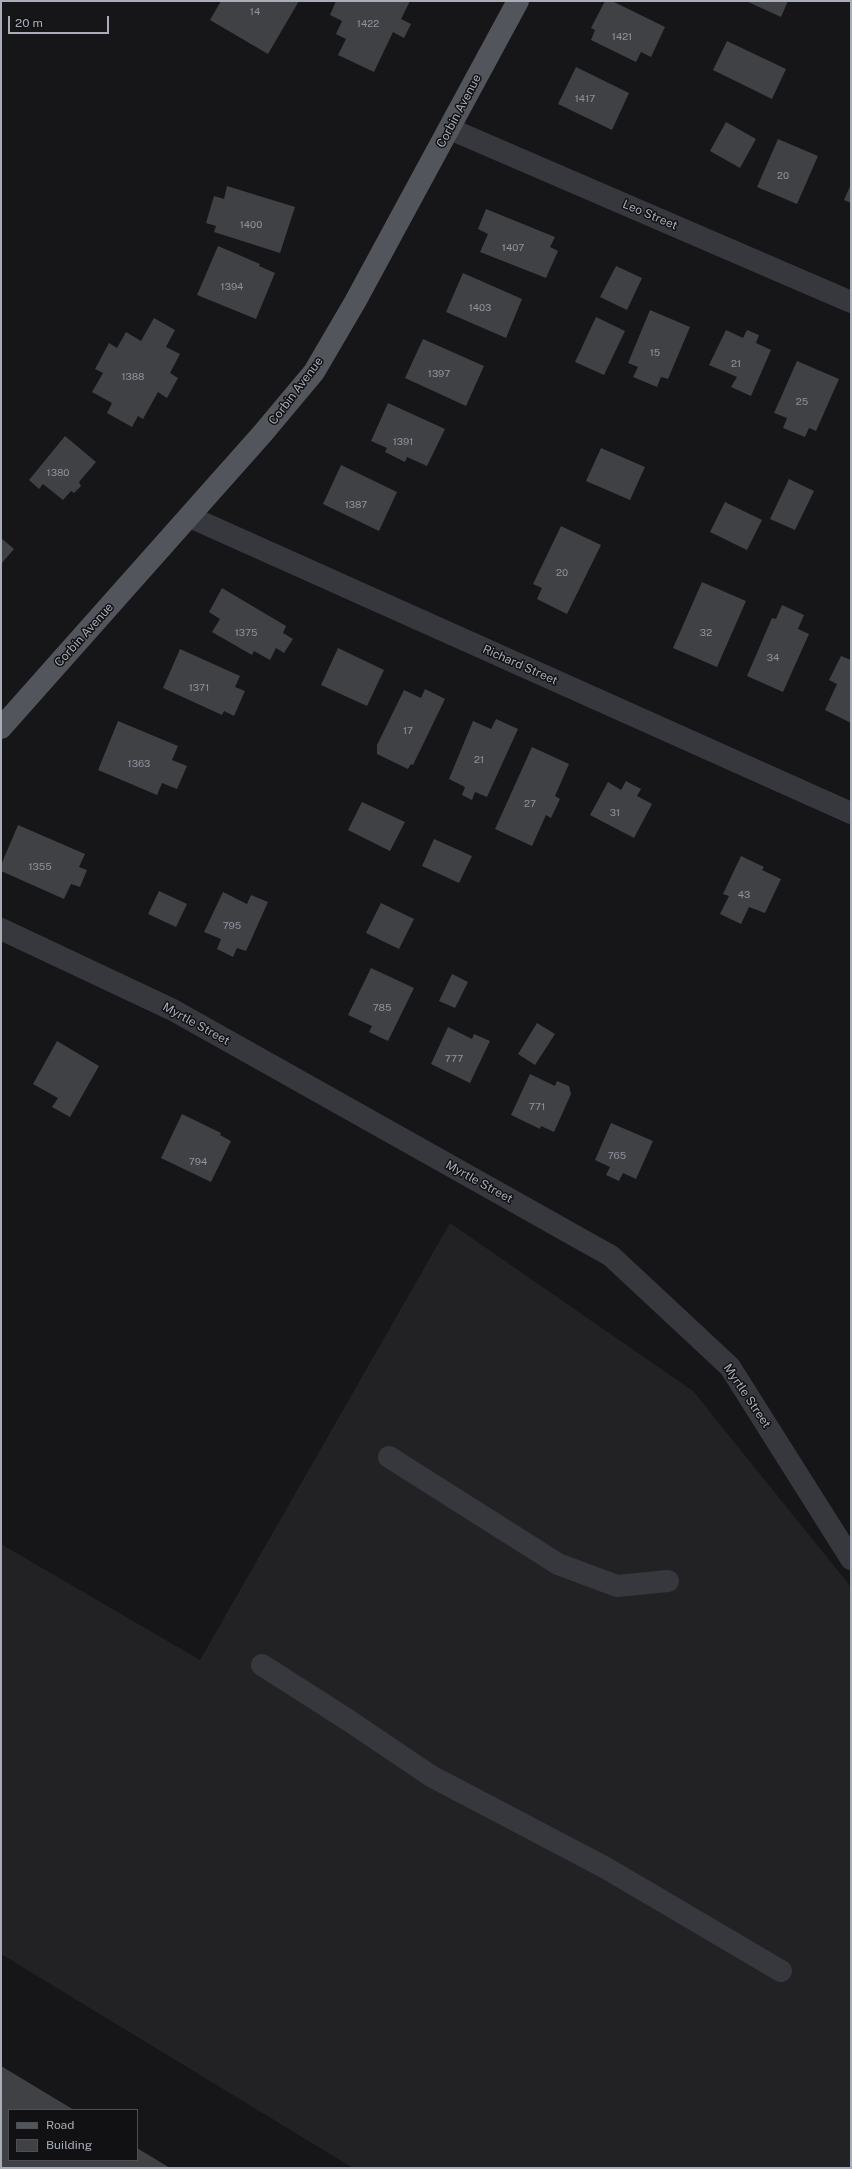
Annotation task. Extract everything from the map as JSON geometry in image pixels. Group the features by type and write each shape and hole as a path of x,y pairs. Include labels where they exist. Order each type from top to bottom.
{"main road":[{"name":"Corbin Avenue","path":"3,722 190,517 314,372 355,302 518,1"}],"street":[{"name":"Leo Street","path":"450,129 851,302"},
{"name":"Richard Street","path":"190,517 851,813"},
{"name":"Myrtle Street","path":"1,928 173,1010 612,1256 730,1367 851,1559"},
{"path":"388,1457 558,1564 617,1586 668,1581"},
{"path":"262,1665 348,1720 430,1776 606,1868 781,1971"}],"shaded area":[{"path":"450,1223 693,1391 851,1587 851,2168 353,2168 1,1954 1,1544 200,1660"}],"building":[{"path":"221,1 299,1 268,54 210,20"},
{"path":"336,1 410,1 401,19 411,24 404,38 393,32 374,72 338,55 346,39 336,34 342,21 330,15"},
{"path":"605,1 612,1 665,27 651,57 641,52 636,62 591,40 595,30 591,28"},
{"path":"746,1 788,1 781,17"},
{"path":"727,41 786,69 772,99 713,70"},
{"path":"576,67 629,93 612,130 558,104"},
{"path":"726,122 756,139 740,168 710,151"},
{"path":"778,139 818,156 797,204 757,187"},
{"path":"851,184 851,203 844,200"},
{"path":"227,186 295,207 280,253 214,232 216,226 206,223 214,196 224,199"},
{"path":"486,209 555,237 550,247 558,251 546,278 480,252 488,234 478,229"},
{"path":"218,246 260,264 259,266 275,273 256,319 197,295"},
{"path":"616,266 642,278 627,310 600,297"},
{"path":"463,273 522,299 506,338 446,312"},
{"path":"650,310 690,327 668,379 661,377 657,387 633,377 638,367 628,363"},
{"path":"596,317 625,331 604,375 575,362"},
{"path":"154,318 175,330 166,347 180,354 170,373 178,378 167,398 158,392 143,419 138,416 132,427 107,413 112,403 92,392 103,373 95,369 109,343 117,348 126,332 141,341"},
{"path":"726,330 743,338 747,330 759,335 756,343 771,350 751,396 731,387 737,377 709,365"},
{"path":"423,339 484,366 466,406 405,378"},
{"path":"797,361 839,379 816,431 809,428 805,437 783,428 787,418 774,413"},
{"path":"388,403 445,429 427,466 407,457 405,462 385,452 387,448 371,441"},
{"path":"65,436 96,462 79,482 81,486 74,493 71,491 63,500 43,484 39,489 29,480"},
{"path":"601,448 645,467 630,500 586,481"},
{"path":"341,465 397,492 379,531 323,504"},
{"path":"789,479 814,491 795,530 770,519"},
{"path":"725,502 762,520 747,550 710,532"},
{"path":"561,526 601,545 567,614 537,599 542,588 533,584"},
{"path":"1,538 14,549 1,564"},
{"path":"702,582 746,601 717,667 673,648"},
{"path":"222,588 286,626 283,633 293,639 284,653 276,648 270,660 254,651 252,655 212,632 220,619 209,612"},
{"path":"782,605 804,615 798,629 809,634 783,692 747,676 772,618 776,619"},
{"path":"338,648 384,670 367,706 321,685"},
{"path":"180,649 240,676 235,687 245,691 234,716 224,711 222,715 163,688"},
{"path":"841,656 851,660 851,723 825,710 837,684 829,680"},
{"path":"425,689 445,699 413,765 411,764 408,769 377,754 377,745 404,690 421,698"},
{"path":"496,719 518,729 487,797 475,792 472,800 462,795 465,787 449,779 473,721 491,729"},
{"path":"118,721 178,746 172,760 187,766 177,789 162,783 157,795 98,770"},
{"path":"532,747 569,764 555,796 560,799 551,818 546,815 532,846 495,829"},
{"path":"626,781 641,789 637,796 652,804 634,838 590,815 608,782 621,790"},
{"path":"362,802 405,822 390,851 348,830"},
{"path":"18,825 85,854 79,867 87,870 80,887 71,884 64,899 1,871 1,865"},
{"path":"434,839 472,856 459,883 422,866"},
{"path":"741,856 764,867 762,870 781,879 765,913 749,907 741,924 720,914 729,896 723,894"},
{"path":"159,891 187,904 176,927 148,914"},
{"path":"223,892 247,904 251,895 268,902 246,951 237,948 233,957 217,949 221,939 204,932"},
{"path":"381,903 414,919 399,949 366,933"},
{"path":"371,968 414,988 388,1041 369,1032 372,1026 348,1015"},
{"path":"452,974 468,982 455,1008 439,1001"},
{"path":"537,1023 555,1034 535,1065 518,1054"},
{"path":"448,1027 472,1039 474,1034 490,1041 470,1083 431,1064"},
{"path":"57,1041 99,1066 70,1117 52,1107 58,1098 33,1084"},
{"path":"530,1074 555,1086 557,1081 569,1086 571,1094 554,1132 541,1126 540,1129 511,1115"},
{"path":"182,1114 221,1133 220,1135 231,1141 211,1182 161,1158"},
{"path":"611,1123 653,1141 636,1179 623,1173 619,1181 606,1175 610,1167 595,1160"},
{"path":"1,2066 72,2109 8,2109 8,2161 138,2161 138,2149 170,2168 1,2168"}]}
